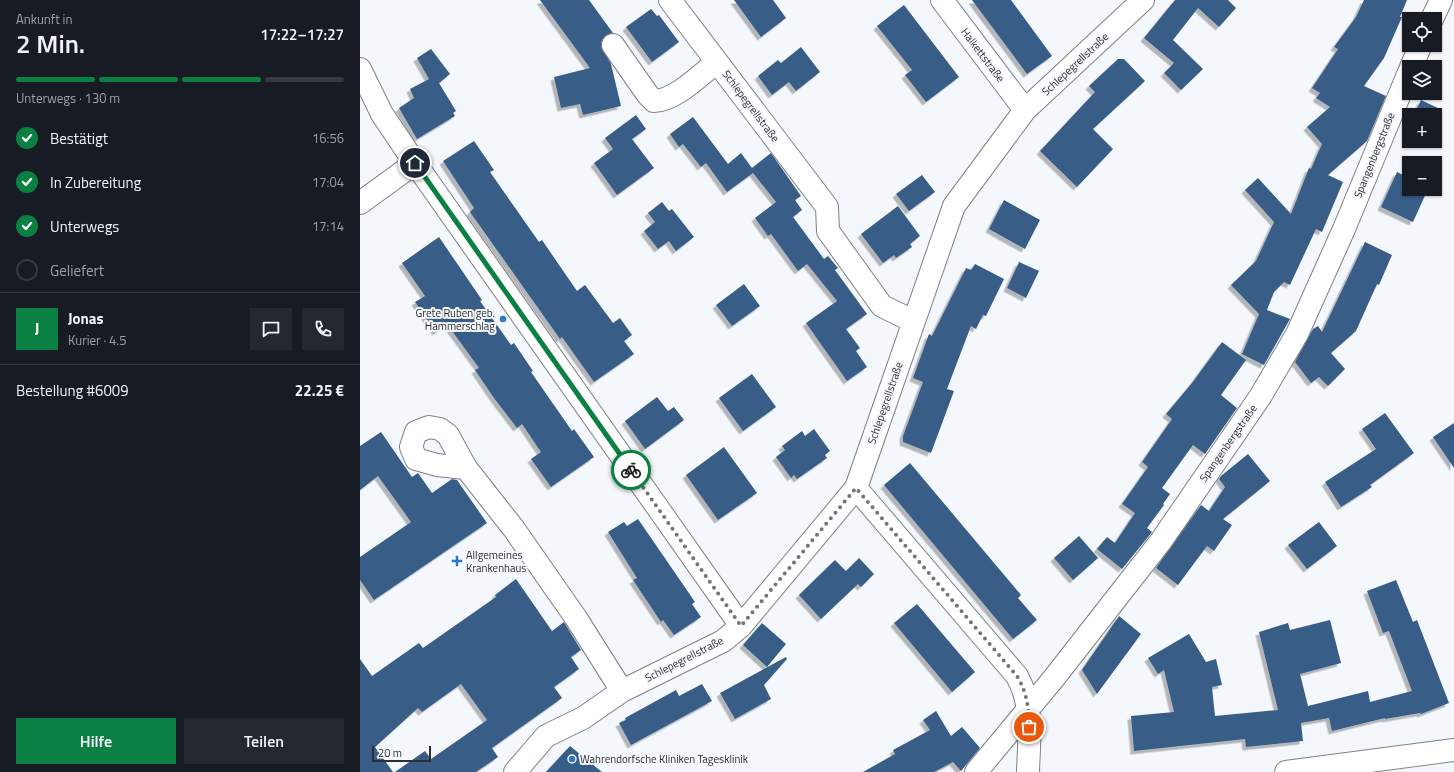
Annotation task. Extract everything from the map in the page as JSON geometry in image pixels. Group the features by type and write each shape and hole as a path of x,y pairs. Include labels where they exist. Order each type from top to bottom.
{"street":[{"name":"Schlepegrellstraße","path":"670,0 827,207 828,232 882,306 913,321"},
{"name":"Halkettstraße","path":"942,0 1025,110"},
{"name":"Schlepegrellstraße","path":"515,772 546,736 583,718 622,691 723,641 741,626 856,488 954,206 1025,110 1144,0"},
{"path":"1435,12 1441,0"},
{"path":"613,45 648,95 654,101 661,101 673,96 717,62"},
{"path":"360,69 382,114 415,163 741,626"},
{"name":"Spangenbergstraße","path":"976,772 1029,708 1161,541 1260,397 1297,334 1344,229 1402,89"},
{"path":"360,203 415,163"},
{"path":"466,468 514,530 576,618 622,691"},
{"path":"856,488 1017,676 1025,690 1029,708 1028,772"},
{"path":"1286,772 1454,750"}],"building":[{"path":"540,0 589,0 613,33 606,35 602,40 601,46 611,64 621,106 583,115 580,104 561,108 554,77 590,68"},
{"path":"734,0 773,0 786,18 761,37"},
{"path":"972,0 1011,0 1052,56 1027,74"},
{"path":"1175,0 1228,0 1236,8 1219,27 1198,8 1173,40 1203,69 1181,90 1164,73 1174,63 1144,38"},
{"path":"1364,0 1407,0 1400,17 1402,17 1384,58 1364,86 1386,96 1367,141 1328,175 1343,182 1322,232 1316,229 1290,285 1284,282 1274,292 1267,310 1290,319 1264,365 1242,354 1259,314 1231,285 1256,261 1274,222 1245,190 1258,178 1291,214 1309,168 1311,169 1322,144 1307,127 1330,107 1316,98 1320,93 1312,88 1338,49 1334,47 1356,17"},
{"path":"904,5 959,77 926,102 905,75 912,70 877,26"},
{"path":"651,9 657,16 659,15 679,42 652,62 626,27"},
{"path":"801,47 820,72 796,91 789,82 772,95 758,76 778,60 781,63"},
{"path":"431,49 450,74 439,83 456,111 453,113 455,116 417,139 399,108 414,98 410,89 429,79 417,58"},
{"path":"1118,59 1124,59 1145,81 1093,129 1113,149 1077,187 1040,151 1095,92 1089,86"},
{"path":"1421,100 1438,108 1417,108"},
{"path":"636,115 646,129 632,139 654,168 617,195 594,163 613,149 605,138"},
{"path":"693,117 728,164 741,153 752,168 771,153 801,196 795,200 802,210 793,217 824,259 828,256 838,268 835,270 867,314 846,329 860,348 856,351 867,367 847,381 806,323 837,301 807,264 798,271 771,234 768,236 755,218 776,202 753,173 727,192 706,163 701,167 683,144 679,147 670,134"},
{"path":"474,141 494,170 490,172 539,242 542,240 577,291 585,285 613,323 620,318 632,335 624,341 634,354 594,382 562,337 560,339 470,212 474,208 443,161"},
{"path":"1397,172 1402,174 1402,196 1425,196 1413,222 1381,207"},
{"path":"922,175 935,192 909,211 896,194"},
{"path":"1004,200 1040,220 1025,249 989,229"},
{"path":"662,202 669,211 672,209 694,237 676,251 669,241 658,249 644,231 655,222 648,213"},
{"path":"898,206 920,236 910,244 912,247 896,258 894,255 883,263 861,234"},
{"path":"439,237 482,300 480,301 511,345 514,343 533,371 531,372 572,431 574,429 594,457 551,487 531,459 541,452 522,424 517,428 494,398 475,370 479,368 447,324 436,332 415,302 425,296 402,263"},
{"path":"1365,242 1392,255 1356,331 1331,353 1345,369 1328,386 1319,377 1311,383 1295,362 1313,329 1318,326 1322,332"},
{"path":"1019,262 1039,271 1026,298 1007,288"},
{"path":"975,264 1004,279 986,316 983,315 976,329 971,326 947,389 954,391 931,453 903,442 903,436 923,382 913,378 929,334 932,336 966,268 971,270"},
{"path":"744,284 760,306 732,326 716,305"},
{"path":"1222,342 1246,360 1221,395 1237,408 1205,454 1193,445 1162,488 1170,494 1147,528 1152,532 1122,569 1097,549 1107,537 1115,543 1135,513 1122,504 1148,467 1142,462 1172,419 1166,414 1192,383"},
{"path":"752,374 776,407 743,431 719,398"},
{"path":"657,397 668,411 674,407 684,420 645,449 625,421"},
{"path":"1385,413 1414,453 1370,485 1372,487 1341,507 1325,482 1376,449 1362,429"},
{"path":"1454,423 1454,468 1433,437"},
{"path":"814,429 830,451 825,455 827,458 797,479 794,475 791,478 776,457 785,450 782,446 802,431 805,436"},
{"path":"381,432 412,477 418,473 432,493 452,479 457,480 487,523 374,600 360,580 360,557 411,522 378,476 360,490 360,446"},
{"path":"724,447 757,493 718,520 686,475"},
{"path":"1248,454 1270,481 1223,519 1232,525 1214,551 1207,546 1178,585 1156,568 1201,505 1209,511 1225,487 1219,479 1221,476"},
{"path":"910,463 1021,595 1018,598 1037,620 1013,639 884,485"},
{"path":"638,519 695,602 692,604 701,617 674,635 663,620 661,622 633,580 637,578 608,532 624,522 627,526"},
{"path":"1319,522 1337,546 1307,569 1288,545"},
{"path":"1079,536 1098,558 1073,580 1054,558"},
{"path":"859,558 874,574 861,587 858,584 821,619 799,595 835,560 846,571"},
{"path":"516,579 552,631 564,622 581,650 571,657 579,669 554,687 562,698 492,748 498,757 476,772 395,772 425,751 431,759 487,720 461,684 422,712 418,708 375,747 393,772 360,772 360,659 372,676 419,643 423,648 496,597 495,595"},
{"path":"1396,580 1413,622 1417,620 1449,703 1421,714 1385,718 1332,731 1329,718 1301,723 1303,741 1246,747 1245,739 1134,751 1131,716 1174,712 1164,670 1158,674 1148,658 1189,634 1206,662 1216,659 1222,685 1212,687 1215,716 1278,710 1259,632 1288,623 1290,630 1330,620 1341,663 1300,674 1308,706 1368,691 1370,702 1412,691 1389,631 1383,633 1367,591"},
{"path":"917,604 975,672 952,692 894,623"},
{"path":"1119,616 1141,634 1097,694 1082,670"},
{"path":"762,623 786,644 767,667 743,645"},
{"path":"786,657 787,659 764,685 771,699 735,719 720,693"},
{"path":"702,684 712,701 631,745 619,723 626,720 625,718 676,690 679,696"},
{"path":"936,711 951,736 962,727 980,748 961,771 953,762 934,772 863,772 895,754 893,750 930,730 923,720"},
{"name":"Wahrendorfsche Kliniken Tagesklinik","path":"570,746 602,772 546,772"}],"way so far":[{"path":"631,470 741,626 856,488 1017,676 1025,690 1029,708 1029,727"}],"place":[{"name":"Grete Ruben geb. Hammerschlag","path":"503,319"},
{"name":"Allgemeines Krankenhaus","path":"457,561"},
{"name":"Wahrendorfsche Kliniken Tagesklinik","path":"572,759"}],"route":[{"path":"415,163 631,470"}]}
